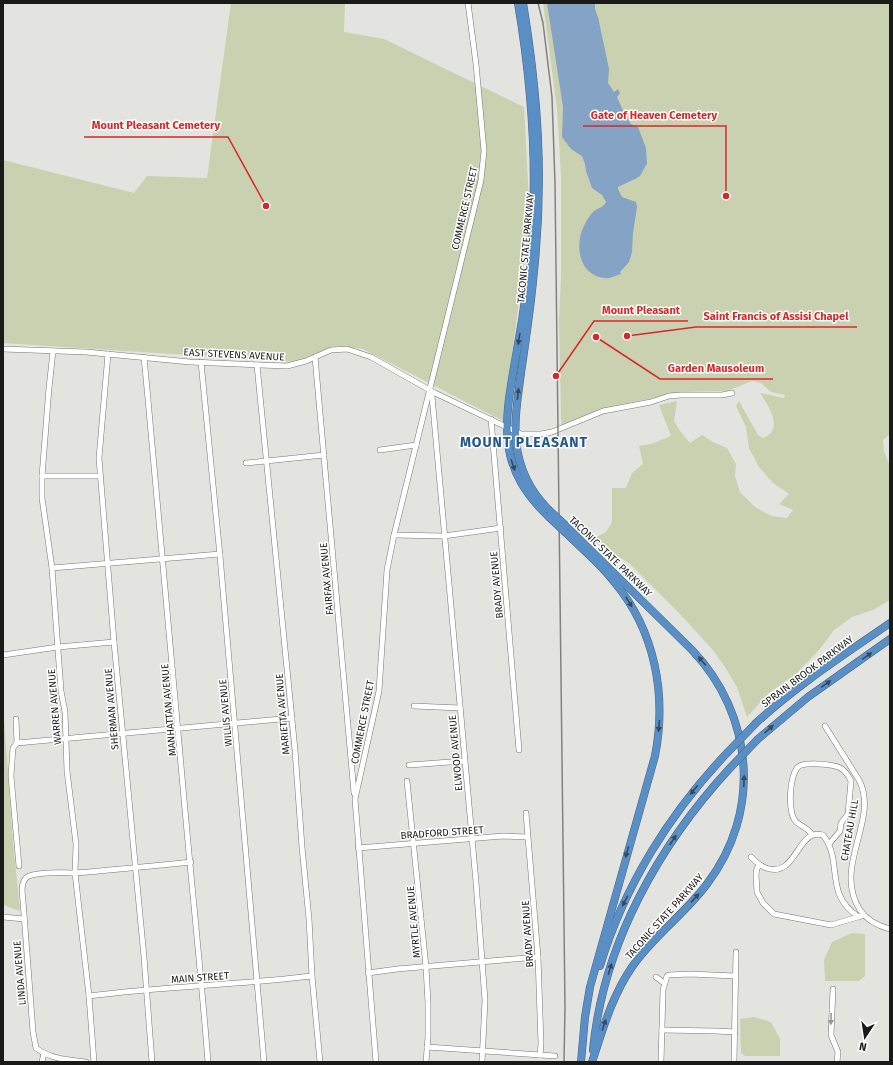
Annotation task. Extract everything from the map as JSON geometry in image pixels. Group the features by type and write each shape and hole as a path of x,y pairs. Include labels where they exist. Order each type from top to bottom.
{"highway":[{"name":"TACONIC STATE PARKWAY","path":"518,3 530,90 534,143 534,178 529,269 509,402 507,427 509,451 516,473 526,492 549,517 566,529 692,650 710,671 724,694 735,719 744,763 741,808 735,832 718,869 702,891 645,950 626,977 608,1014 592,1062"},
{"name":"TACONIC STATE PARKWAY","path":"523,3 536,91 539,127 540,181 536,259 517,405 516,432 518,454 525,475 536,495 610,577 635,613 652,654 658,679 660,705 659,731 653,763 605,928 590,987 585,1017 581,1062"},
{"name":"SPRAIN BROOK PARKWAY","path":"582,1054 589,1010 598,970 610,936 626,898 651,852 670,822 692,793 727,752 756,723 809,679 890,623"},
{"path":"592,1062 596,1025 603,992 616,950 630,916 647,883 673,839 700,802 758,739 808,697 890,640"}],"street":[{"name":"COMMERCE STREET","path":"376,1062 355,799 379,691 387,570 394,535 474,209 482,170 483,140 477,71 468,3"},
{"name":"EAST STEVENS AVENUE","path":"3,349 53,350 201,362 287,366 298,364 331,350 347,349 371,357 429,390 516,432"},
{"name":"WARREN AVENUE","path":"53,350 42,476 42,498 52,568 61,691 65,712 67,771 76,844 75,873 89,996 94,1062"},
{"name":"SHERMAN AVENUE","path":"108,354 99,458 100,476 152,1062"},
{"name":"MANHATTAN AVENUE","path":"144,357 164,559 208,1062"},
{"name":"FAIRFAX AVENUE","path":"315,357 355,799"},
{"name":"WILLIS AVENUE","path":"201,362 220,554 264,1062"},
{"name":"MARIETTA AVENUE","path":"257,365 292,718 320,1062"},
{"name":"COMMERCE STREET","path":"429,390 432,396 436,443"},
{"path":"516,432 520,434 544,434 567,427 603,411 651,402 669,396 716,395 732,393"},
{"name":"BRADY AVENUE","path":"491,419 519,750"},
{"name":"ELWOOD AVENUE","path":"436,443 485,1000 482,1062"},
{"path":"380,450 416,445"},
{"path":"246,463 324,455"},
{"path":"42,476 100,476"},
{"path":"394,535 444,536 501,528"},
{"path":"52,568 220,554"},
{"path":"3,655 58,647 114,642"},
{"path":"414,706 460,708"},
{"path":"17,743 234,722 292,718"},
{"path":"16,719 17,743 13,748 11,776 18,866"},
{"name":"CHATEAU HILL","path":"825,726 859,780 865,797 865,808 850,880 851,891 861,916"},
{"path":"409,765 464,761"},
{"path":"812,835 810,830 795,822 792,815 791,783 796,768 800,765 813,763 842,769 851,781 848,814 841,823 840,832 829,844"},
{"name":"MYRTLE AVENUE","path":"407,781 426,967 428,1003 426,1062"},
{"name":"BRADY AVENUE","path":"526,813 538,957 541,1044 540,1055"},
{"path":"751,857 766,868 781,869 787,865 805,841 812,835 823,835 829,844 833,855 834,878 841,898 846,906 853,913 890,929"},
{"name":"BRADFORD STREET","path":"358,848 503,836 527,837"},
{"path":"75,873 191,862"},
{"path":"760,864 757,868 756,874 757,892 763,903 774,914 831,925 861,916"},
{"name":"LINDA AVENUE","path":"44,1054 36,1048 33,1032 22,891 23,885 25,879 29,876 40,874 75,873"},
{"path":"3,917 24,919"},
{"path":"734,1062 736,952"},
{"path":"368,973 538,957"},
{"path":"662,1062 664,983 667,976 669,974 690,974 735,976"},
{"name":"MAIN STREET","path":"89,996 312,976"},
{"path":"656,977 664,983"},
{"path":"833,989 831,1035 838,1052 837,1062"},
{"path":"662,1030 735,1032"},
{"path":"427,1047 555,1056"},
{"path":"42,1062 44,1054 86,1062"}],"green space":[{"path":"231,3 345,3 344,32 384,39 524,107 530,220 503,421 363,349 337,346 294,362 3,343 3,160 134,193 147,176 207,178"},
{"path":"543,3 890,3 890,434 883,440 884,451 890,467 890,600 873,610 852,617 834,630 820,649 796,674 769,693 747,717 737,687 712,649 679,613 630,564 597,543 595,538 606,532 612,522 612,488 626,488 632,473 643,464 639,446 651,444 671,436 659,405 677,401 674,421 690,443 702,435 727,448 736,464 735,476 740,492 755,507 771,516 787,518 793,510 779,504 789,494 773,483 759,467 749,448 746,427 736,406 739,401 758,435 763,438 770,434 774,423 770,410 760,393 784,398 785,395 771,392 761,383 752,381 727,391 682,392 609,407 562,425 559,320 561,277 561,175 557,109"},
{"path":"3,704 13,842 20,911 3,905"},
{"path":"852,933 865,934 865,976 859,981 825,981 824,960 832,942"},
{"path":"754,1017 771,1022 780,1039 780,1056 745,1056 741,1053 740,1019"}],"water":[{"path":"547,3 595,3 595,9 609,69 608,83 614,92 618,89 620,93 617,97 625,115 631,124 638,127 646,148 647,164 640,176 618,187 622,197 636,202 637,207 632,252 629,262 620,272 621,274 607,278 595,276 589,271 584,265 579,249 582,232 586,222 594,211 606,202 602,195 592,188 582,156 571,149 562,137 563,107"}],"railway":[{"path":"538,3 543,23 552,97 555,183 565,1007 564,1062"}],"place":[{"name":"Gate of Heaven Cemetery","path":"726,196"},
{"name":"Mount Pleasant Cemetery","path":"266,206"},
{"name":"Saint Francis of Assisi Chapel","path":"627,336"},
{"name":"Garden Mausoleum","path":"596,337"},
{"name":"Mount Pleasant","path":"556,376"}],"district":[{"name":"MOUNT PLEASANT","path":"524,442"}]}
